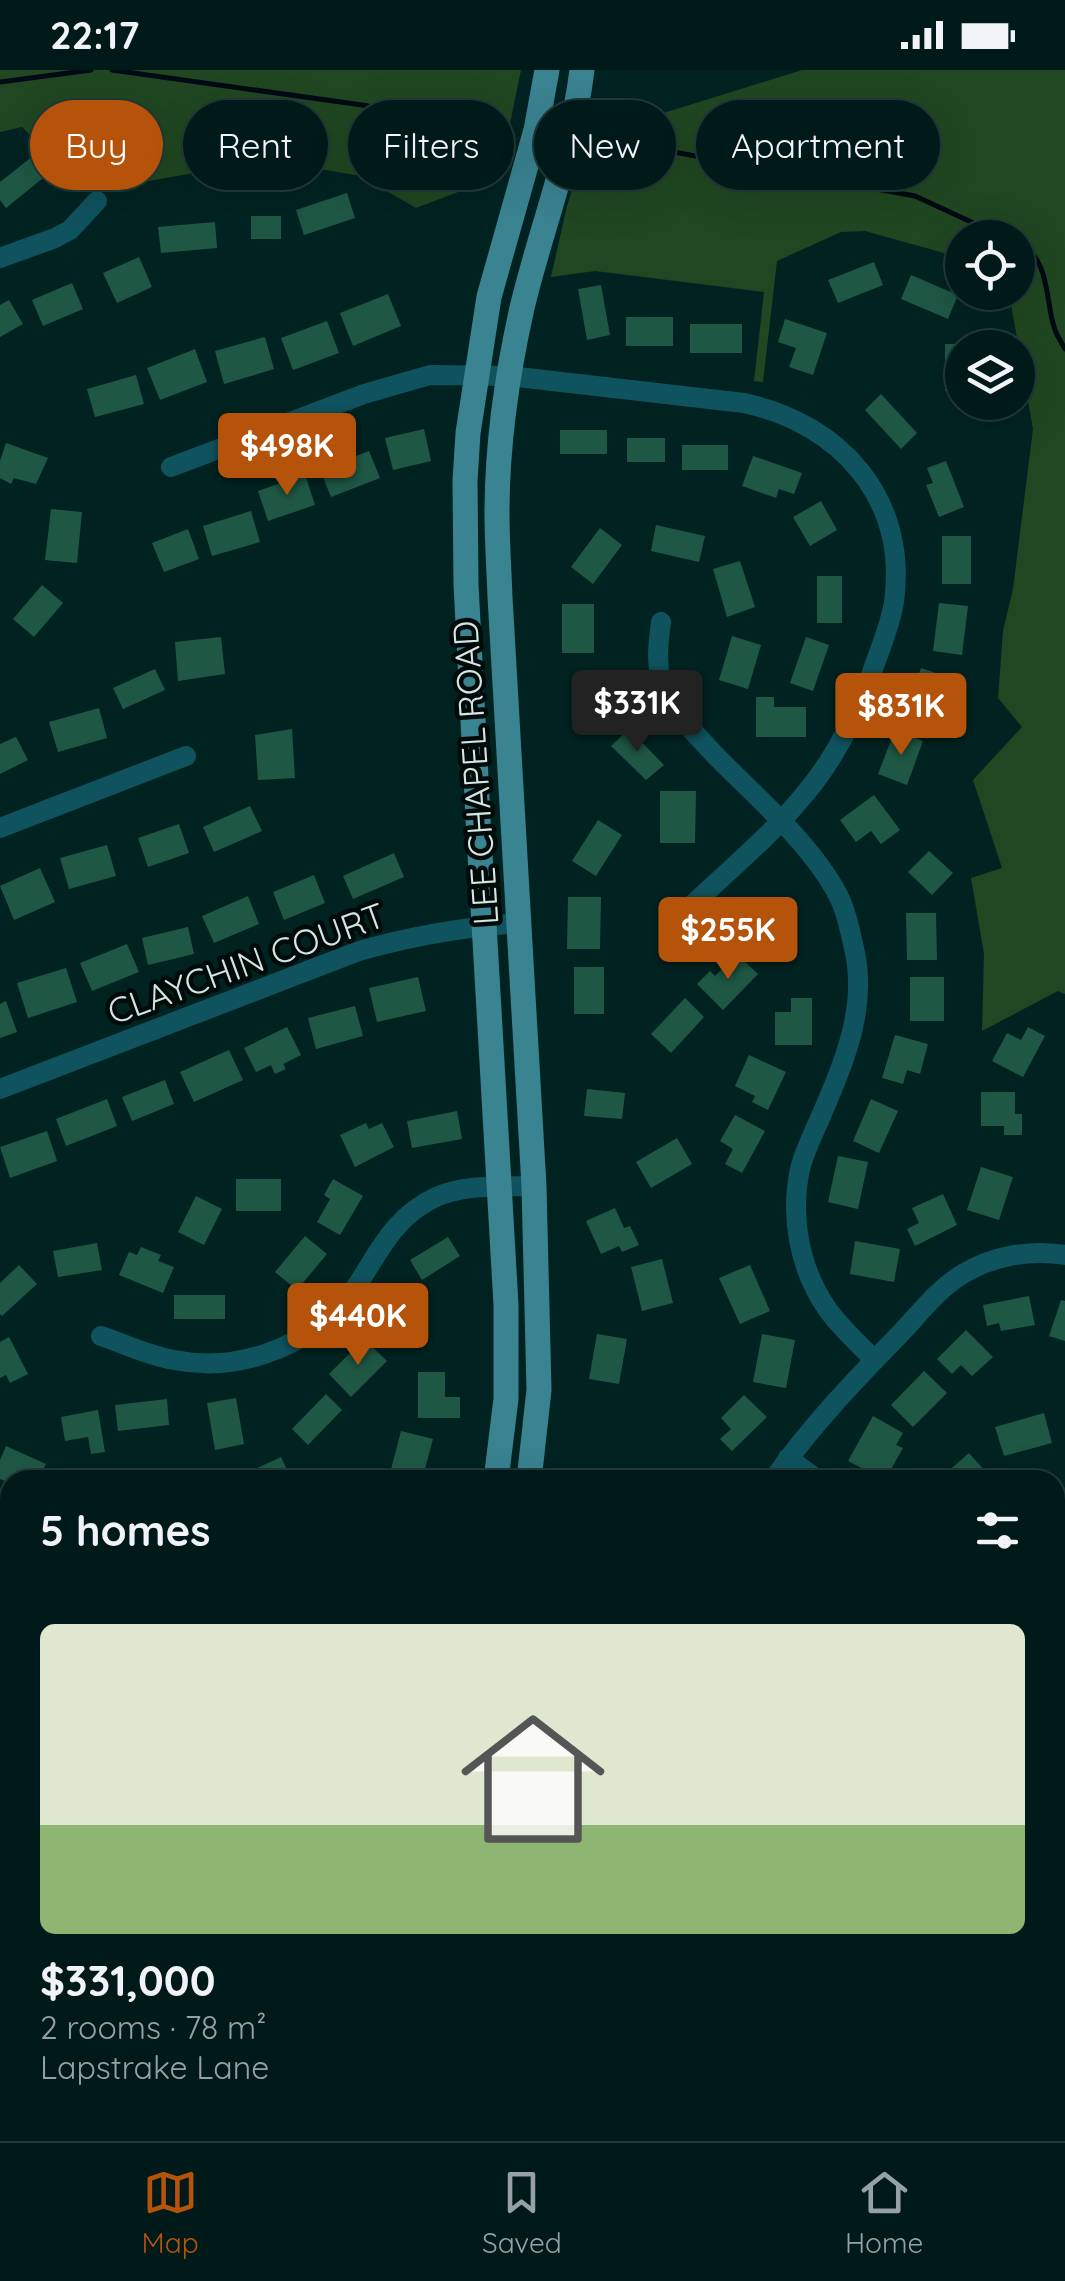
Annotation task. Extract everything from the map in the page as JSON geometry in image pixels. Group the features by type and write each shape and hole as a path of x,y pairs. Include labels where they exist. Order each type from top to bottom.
{"main road":[{"name":"LEE CHAPEL ROAD","path":"497,1470 506,1399 506,1305 465,526 468,433 489,296 536,130 547,70"},
{"name":"LEE CHAPEL ROAD","path":"530,1470 539,1390 534,1186 497,512 509,376 527,290 570,144 582,70"}],"street":[{"path":"0,258 70,230 97,202"},
{"path":"171,468 364,394 430,375 509,376 744,402 820,432 868,482 887,522 895,563 888,629 861,700 805,795 684,913"},
{"path":"661,622 657,661 676,711 820,866 848,921 858,975 856,1017 850,1044 807,1147 799,1175 796,1218 810,1277 828,1310 874,1360"},
{"path":"0,828 186,756"},
{"name":"CLAYCHIN COURT","path":"0,1089 359,950 404,938 520,923"},
{"path":"101,1336 162,1358 197,1364 241,1361 284,1348 317,1326 349,1296 389,1234 414,1209 452,1191 534,1186"},
{"path":"780,1470 814,1425 874,1360 942,1290 964,1273 1016,1254 1065,1255"},
{"path":"788,1458 804,1470"}],"green space":[{"path":"0,70 521,70 514,104 514,100 348,100 348,174 328,170 328,100 183,100 183,175 163,178 163,100 30,100 30,135 22,127 0,132"},
{"path":"802,70 1065,70 1065,994 1058,991 982,1031 984,954 971,878 1002,868 973,780 1022,727 998,698 1003,631 1013,589 1031,420 1035,420 1035,330 1016,330 1012,310 1035,310 1035,220 945,220 945,253 865,231 841,232 777,261 763,382 754,381 764,292 595,271 551,277 572,190 676,190 676,109 696,103 696,190 940,190 940,100 706,100"},
{"path":"385,190 463,190 416,208"}],"building":[{"path":"30,158 30,189 6,208 0,200 0,182"},
{"path":"347,193 355,218 304,235 296,210"},
{"path":"251,216 281,216 281,239 251,239"},
{"path":"215,222 217,248 161,253 158,227"},
{"path":"139,257 152,287 117,303 103,273"},
{"path":"874,262 883,285 838,303 828,280"},
{"path":"911,275 945,289 945,310 952,310 948,319 901,299"},
{"path":"72,283 83,309 43,326 32,300"},
{"path":"601,285 610,335 587,340 578,289"},
{"path":"388,294 401,326 353,346 340,313"},
{"path":"9,300 23,324 0,337 0,305"},
{"path":"626,317 673,317 673,346 626,346"},
{"path":"785,319 827,333 813,375 789,367 796,348 778,342"},
{"path":"327,321 339,353 293,370 281,338"},
{"path":"690,324 742,324 742,353 690,353"},
{"path":"265,337 274,369 224,384 215,351"},
{"path":"195,349 207,382 160,400 147,368"},
{"path":"136,375 144,404 95,417 87,389"},
{"path":"881,394 917,433 901,449 865,410"},
{"path":"424,429 431,461 393,470 385,438"},
{"path":"560,430 607,430 607,454 560,454"},
{"path":"627,438 665,438 665,462 627,462"},
{"path":"6,443 48,458 36,484 14,478 11,484 0,478"},
{"path":"682,445 728,445 728,470 682,470"},
{"path":"369,451 380,478 331,497 320,470"},
{"path":"753,456 802,473 794,494 779,489 776,498 742,486"},
{"path":"946,461 964,507 939,517 926,485 933,483 927,468"},
{"path":"305,474 315,505 268,521 258,491"},
{"path":"821,501 837,530 810,546 793,517"},
{"path":"51,509 82,512 77,563 45,560"},
{"path":"251,511 260,542 212,556 203,526"},
{"path":"656,525 705,536 699,562 651,551"},
{"path":"600,528 622,545 593,584 571,567"},
{"path":"188,529 199,559 164,572 152,543"},
{"path":"942,536 971,536 971,584 942,584"},
{"path":"740,561 755,607 727,617 713,569"},
{"path":"817,576 842,576 842,623 817,623"},
{"path":"42,585 63,603 34,637 13,619"},
{"path":"939,603 968,606 962,655 933,651"},
{"path":"562,604 594,604 594,653 562,653"},
{"path":"732,636 761,645 748,689 719,680"},
{"path":"221,637 225,674 178,681 175,642"},
{"path":"806,637 829,645 813,691 790,683"},
{"path":"921,668 951,678 937,721 906,711"},
{"path":"155,669 165,690 123,709 113,688"},
{"path":"605,674 624,717 598,729 579,686"},
{"path":"756,697 774,697 774,707 806,707 806,737 756,737"},
{"path":"99,708 107,738 58,752 49,722"},
{"path":"292,729 295,778 258,780 255,735"},
{"path":"629,729 664,765 646,780 611,746"},
{"path":"895,730 923,741 907,785 878,774"},
{"path":"16,737 28,760 0,774 0,744"},
{"path":"660,791 696,791 695,843 660,843"},
{"path":"874,795 900,830 881,844 871,831 856,842 840,820"},
{"path":"250,806 262,831 214,852 203,827"},
{"path":"598,820 622,835 596,876 572,861"},
{"path":"179,824 189,853 148,867 138,838"},
{"path":"107,845 116,876 69,889 60,858"},
{"path":"929,851 953,873 932,895 908,872"},
{"path":"394,853 404,877 353,899 343,876"},
{"path":"40,868 55,902 14,920 0,886"},
{"path":"314,875 325,903 284,920 273,892"},
{"path":"248,896 259,924 214,943 202,916"},
{"path":"568,897 601,897 600,949 567,949"},
{"path":"750,911 794,915 792,944 748,940"},
{"path":"906,913 936,913 937,960 907,960"},
{"path":"188,927 194,954 148,965 142,938"},
{"path":"127,944 139,972 92,991 80,963"},
{"path":"737,954 758,974 723,1010 697,984 710,971 715,976"},
{"path":"574,967 604,967 604,1014 574,1014"},
{"path":"66,968 77,1002 28,1018 17,983"},
{"path":"418,977 426,1011 377,1022 369,988"},
{"path":"910,977 944,977 944,1021 910,1021"},
{"path":"685,998 704,1017 671,1053 651,1034"},
{"path":"791,998 812,998 812,1045 775,1045 775,1012 791,1012"},
{"path":"6,1001 17,1032 0,1038 0,1004"},
{"path":"355,1006 363,1036 316,1049 308,1018"},
{"path":"287,1027 301,1055 283,1064 286,1069 275,1074 271,1065 256,1072 244,1048"},
{"path":"1028,1027 1045,1036 1023,1077 992,1061 1007,1033 1021,1040"},
{"path":"895,1035 928,1044 920,1074 907,1070 903,1084 882,1078"},
{"path":"229,1050 243,1080 194,1102 180,1072"},
{"path":"749,1055 786,1072 768,1110 752,1102 755,1096 735,1086"},
{"path":"165,1080 174,1104 132,1121 122,1097"},
{"path":"587,1089 625,1093 622,1119 584,1116"},
{"path":"981,1092 1015,1092 1015,1114 1022,1114 1022,1135 1004,1135 1004,1126 981,1126"},
{"path":"107,1099 117,1126 66,1146 56,1119"},
{"path":"871,1099 898,1111 879,1153 853,1141"},
{"path":"457,1111 462,1139 412,1148 407,1121"},
{"path":"735,1115 765,1131 742,1173 725,1164 733,1149 720,1141"},
{"path":"366,1123 369,1129 382,1123 394,1147 355,1167 340,1135"},
{"path":"47,1131 57,1161 10,1178 0,1147"},
{"path":"677,1138 692,1164 651,1188 636,1162"},
{"path":"838,1156 868,1162 858,1209 828,1202"},
{"path":"981,1167 1013,1177 999,1220 967,1210"},
{"path":"236,1179 281,1179 281,1211 236,1211"},
{"path":"333,1179 363,1196 340,1235 317,1222 330,1199 324,1195"},
{"path":"943,1194 957,1225 915,1246 907,1229 919,1223 912,1208"},
{"path":"196,1196 222,1209 204,1245 178,1232"},
{"path":"615,1208 624,1228 630,1226 639,1245 622,1252 619,1246 601,1254 586,1221"},
{"path":"305,1236 327,1254 297,1290 275,1272"},
{"path":"448,1237 460,1256 422,1280 410,1260"},
{"path":"855,1241 900,1249 894,1282 850,1274"},
{"path":"97,1243 102,1270 58,1277 53,1251"},
{"path":"141,1247 161,1255 158,1261 174,1267 163,1293 119,1275 129,1252 137,1255"},
{"path":"662,1259 673,1303 642,1311 631,1267"},
{"path":"19,1265 37,1284 2,1316 0,1283"},
{"path":"750,1265 770,1311 740,1324 719,1278"},
{"path":"406,1289 424,1305 394,1339 376,1323"},
{"path":"174,1295 225,1295 225,1319 174,1319"},
{"path":"1029,1296 1035,1325 1001,1331 999,1323 987,1326 983,1305"},
{"path":"1061,1300 1065,1301 1065,1341 1049,1336"},
{"path":"966,1330 993,1357 972,1376 961,1365 952,1374 937,1359"},
{"path":"597,1334 627,1339 619,1384 589,1379"},
{"path":"762,1334 795,1340 786,1388 753,1382"},
{"path":"9,1337 28,1374 10,1383 6,1375 0,1378 0,1342"},
{"path":"364,1339 387,1361 351,1397 329,1374"},
{"path":"924,1371 947,1393 913,1427 891,1405"},
{"path":"418,1372 445,1372 445,1397 460,1397 460,1418 418,1418"},
{"path":"326,1394 342,1410 308,1445 292,1429"},
{"path":"744,1395 767,1417 732,1451 720,1439 731,1429 721,1418"},
{"path":"236,1398 244,1444 215,1450 207,1403"},
{"path":"167,1399 169,1425 118,1431 115,1405"},
{"path":"98,1410 105,1452 91,1454 88,1437 65,1441 61,1417"},
{"path":"1044,1413 1052,1443 1004,1456 995,1427"},
{"path":"873,1416 903,1433 896,1445 903,1448 891,1470 866,1470 848,1461"},
{"path":"401,1431 433,1439 425,1470 391,1470"},
{"path":"6,1446 46,1464 43,1470 0,1470"},
{"path":"969,1453 984,1470 949,1470"},
{"path":"281,1457 287,1470 253,1470"}],"waterway":[{"path":"0,82 91,70"},
{"path":"112,70 348,103"},
{"path":"676,152 915,196 967,220"},
{"path":"1035,257 1045,280 1054,327 1065,349"}]}
